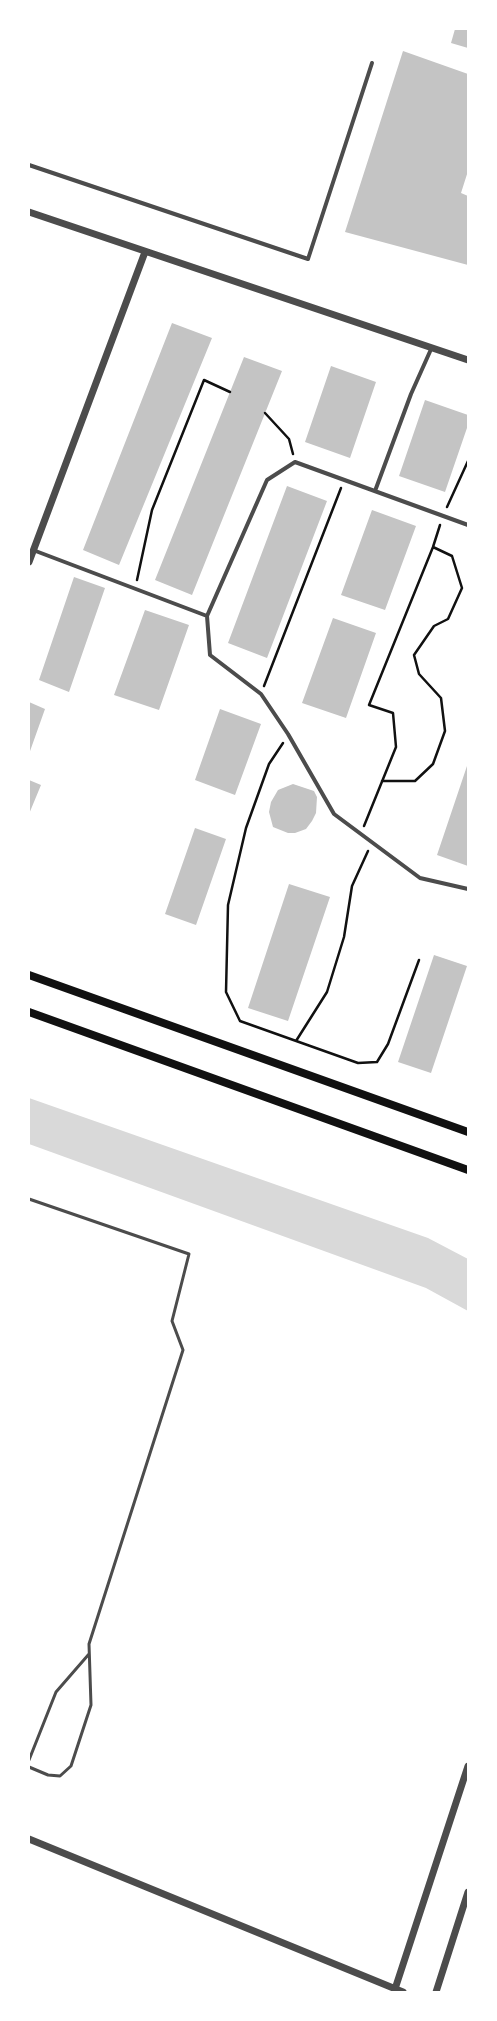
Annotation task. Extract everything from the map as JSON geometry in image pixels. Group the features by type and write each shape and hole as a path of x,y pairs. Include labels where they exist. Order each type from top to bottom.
{"main road":[{"path":"29,975 468,1132"},
{"path":"29,1012 468,1170"}],"street":[{"path":"29,165 308,259 372,63"},
{"path":"29,212 468,360"},
{"path":"29,562 146,252"},
{"path":"375,491 411,394 432,348"},
{"path":"468,525 295,462 267,480 207,616 210,656 261,694 288,734 334,814 420,878 468,889"},
{"path":"33,550 207,616"},
{"path":"394,1990 468,1766"},
{"path":"29,1839 394,1990 403,1992"},
{"path":"436,1992 468,1892"}],"lane":[{"path":"29,1199 189,1254 172,1321 183,1350 89,1644 91,1705 71,1766 60,1776 48,1775 29,1767"},
{"path":"29,1760 56,1692 89,1654"}],"path":[{"path":"135,589 152,510 204,380 230,392"},
{"path":"265,413 289,439 295,462"},
{"path":"361,834 396,747 393,713 369,705 434,547 443,516 468,461"},
{"path":"261,694 344,480"},
{"path":"382,781 415,781 433,764 445,731 441,698 419,674 414,655 434,626 448,619 462,588 452,556 434,547"},
{"path":"288,734 269,764 246,828 228,905 226,992 240,1021 358,1063 377,1062 388,1044 419,960"},
{"path":"296,1041 327,992 344,937 352,886 372,842"}],"shaded area":[{"path":"29,1098 428,1238 468,1259 468,1311 426,1288 29,1144"}],"building":[{"path":"455,29 468,29 468,48 451,43"},
{"path":"403,51 468,74 468,171 461,193 468,196 468,265 345,232"},
{"path":"172,323 212,338 119,565 83,550"},
{"path":"244,357 282,371 192,595 155,580"},
{"path":"331,366 376,382 350,458 305,442"},
{"path":"425,400 468,415 468,425 445,492 399,476"},
{"path":"287,486 327,501 267,658 228,643"},
{"path":"372,510 416,526 385,610 341,595"},
{"path":"74,577 105,588 69,692 39,680"},
{"path":"145,610 189,625 159,710 114,695"},
{"path":"333,618 376,633 346,718 302,703"},
{"path":"29,702 45,709 29,754"},
{"path":"220,709 261,724 235,795 195,780"},
{"path":"468,763 468,866 437,855"},
{"path":"29,780 41,785 29,814"},
{"path":"293,784 314,791 317,797 316,813 306,829 295,833 288,833 273,827 269,812 271,802 278,790"},
{"path":"195,828 226,839 196,925 165,914"},
{"path":"289,884 330,897 288,1021 248,1008"},
{"path":"434,955 467,966 431,1073 398,1062"}]}
